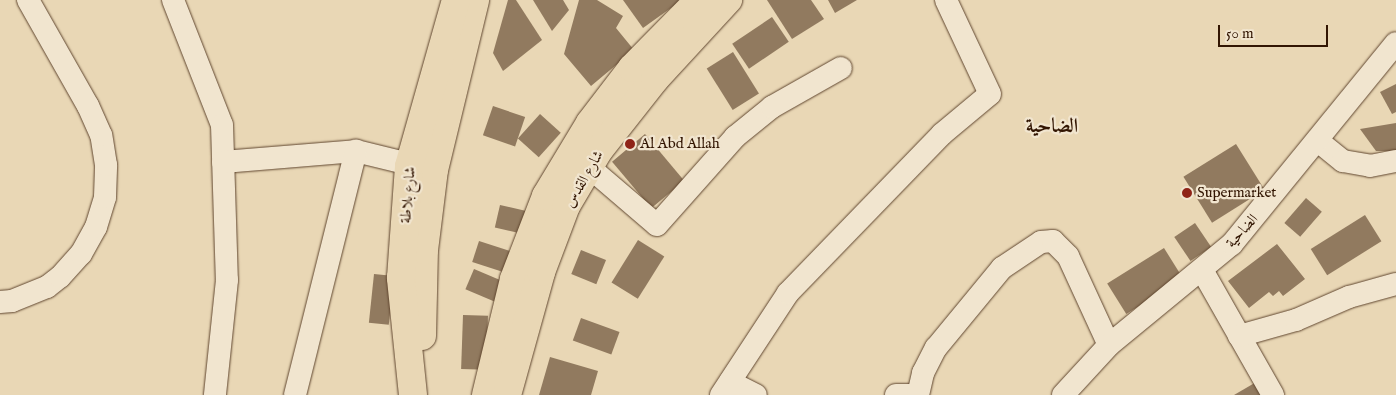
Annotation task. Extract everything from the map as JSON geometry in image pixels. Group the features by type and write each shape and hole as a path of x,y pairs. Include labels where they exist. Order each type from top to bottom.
{"main road":[{"name":"شارع بلاطة","path":"413,395 401,278 456,0"},
{"name":"شارع بلاطة","path":"430,395 421,304 424,250 422,168 475,0"},
{"name":"شارع القدس","path":"486,395 514,279 546,196 590,123 632,68 699,0"},
{"name":"شارع القدس","path":"507,395 540,272 566,206 589,167 655,78 728,0"}],"street":[{"path":"0,302 12,301 47,287 60,277 81,254 96,227 105,197 106,166 100,135 88,106 28,0"},
{"path":"173,0 222,125 227,280 216,395"},
{"path":"756,395 726,388 788,293 942,134 990,94 946,0"},
{"name":"الضاحية","path":"1062,395 1109,345 1232,244 1318,141 1396,43"},
{"path":"589,167 657,224 735,137 772,106 841,68"},
{"path":"1318,141 1344,161 1370,166 1396,161"},
{"path":"224,162 356,151 422,168"},
{"path":"295,395 356,151"},
{"path":"918,395 923,373 936,348 1002,268 1041,242 1053,241 1068,256 1109,345"},
{"path":"1202,270 1273,395"},
{"path":"1239,336 1296,320 1349,298 1396,284"},
{"path":"896,395 911,395"}],"building":[{"path":"508,0 516,0 542,40 503,71 493,53"},
{"path":"533,0 563,0 569,10 552,31"},
{"path":"579,0 597,0 623,16 616,28 634,50 591,86 564,54"},
{"path":"623,0 682,0 643,28"},
{"path":"767,0 811,0 824,19 792,39"},
{"path":"828,0 857,0 835,13"},
{"path":"772,17 789,42 749,69 732,44"},
{"path":"733,52 759,94 733,110 707,68"},
{"path":"1396,84 1396,112 1392,114 1380,92"},
{"path":"493,106 525,117 515,146 483,135"},
{"path":"540,114 561,133 539,157 518,139"},
{"path":"1396,123 1396,151 1376,151 1360,129"},
{"path":"645,134 684,181 651,208 612,162"},
{"path":"1236,144 1265,190 1212,223 1183,177"},
{"path":"1306,198 1322,212 1300,237 1284,223"},
{"path":"500,205 526,211 521,233 495,227"},
{"path":"1365,215 1381,241 1327,275 1311,249"},
{"path":"1195,223 1211,247 1190,261 1174,237"},
{"path":"638,240 664,256 638,299 612,282"},
{"path":"479,241 512,252 505,273 472,262"},
{"path":"1277,244 1305,279 1283,296 1279,291 1273,296 1269,292 1249,308 1228,281"},
{"path":"1164,248 1183,279 1126,314 1107,284"},
{"path":"581,250 606,260 596,284 571,274"},
{"path":"474,269 505,282 497,303 465,289"},
{"path":"374,274 394,276 389,325 369,323"},
{"path":"463,315 488,316 486,370 461,369"},
{"path":"581,318 620,332 611,355 573,341"},
{"path":"550,357 598,371 591,395 539,395"},
{"path":"1258,381 1267,395 1234,395"}],"place":[{"name":"Al Abd Allah","path":"630,144"},
{"name":"Supermarket","path":"1187,193"}],"district":[{"name":"الضاحية","path":"1052,126"}]}
